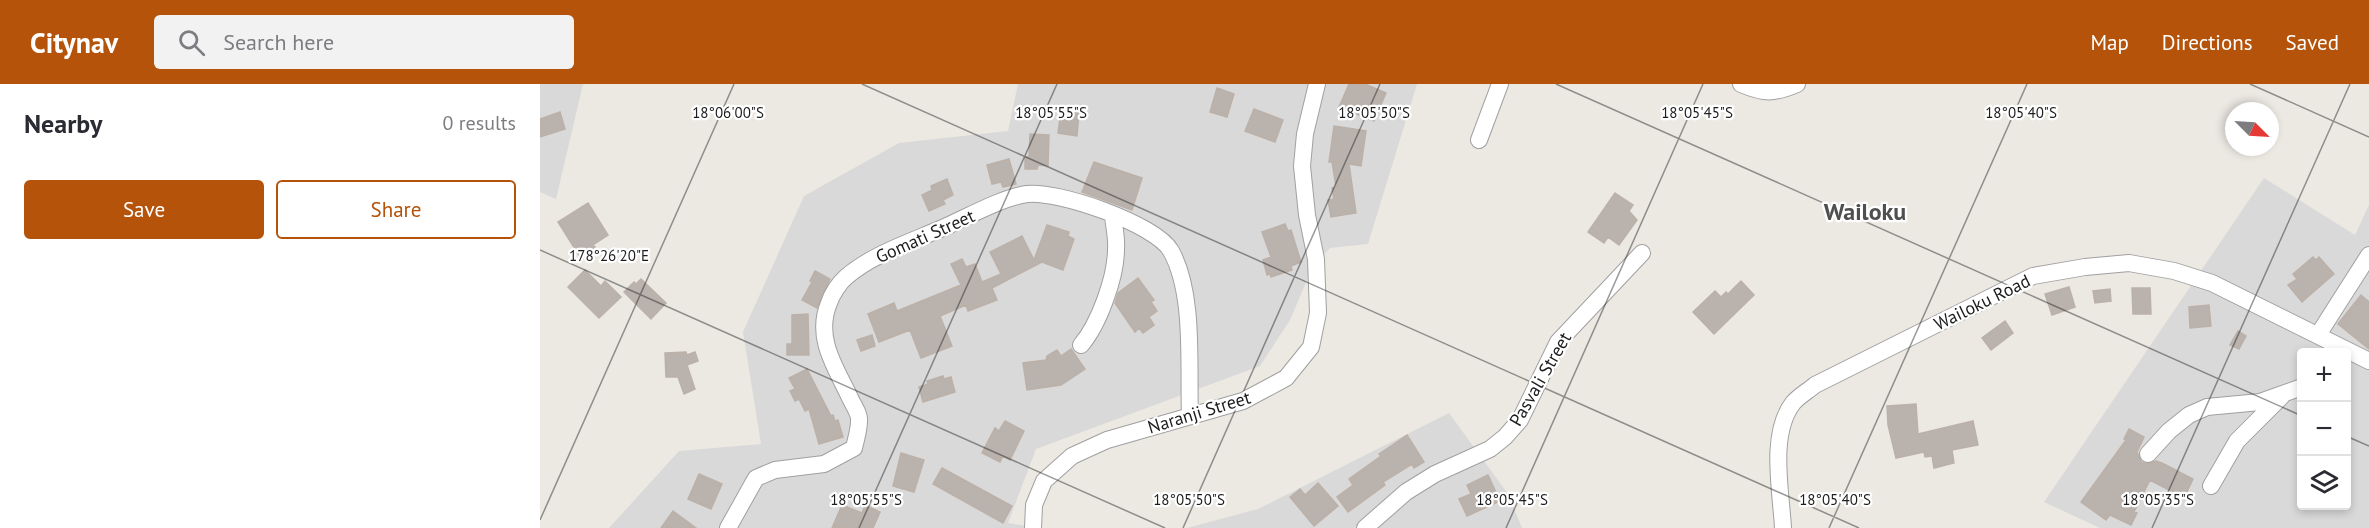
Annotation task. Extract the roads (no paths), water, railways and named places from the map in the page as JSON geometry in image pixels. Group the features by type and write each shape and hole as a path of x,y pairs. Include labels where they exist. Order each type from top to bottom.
{"street":[{"name":"Naranji Street","path":"1033,528 1034,505 1044,481 1072,456 1107,440 1243,401 1286,378 1311,347 1318,313 1316,259 1306,215 1302,166 1305,134 1317,84"},
{"path":"1479,140 1500,84"},
{"path":"1741,84 1769,93 1776,93 1797,84"},
{"name":"Gomati Street","path":"728,528 756,478 775,470 824,464 854,448 860,419 830,360 824,333 829,302 845,278 869,261 1025,194 1055,195 1075,200 1137,225 1164,242 1170,250 1180,273 1187,299 1190,416"},
{"path":"1081,345 1094,327 1109,284 1116,250 1113,216"},
{"name":"Pasvali Street","path":"1365,528 1406,492 1435,474 1490,449 1505,437 1520,420 1558,342 1642,253"},
{"path":"2318,335 2369,255"},
{"name":"Wailoku Road","path":"1783,528 1779,444 1783,421 1794,402 1815,385 2033,276 2085,267 2129,263 2174,271 2212,283 2318,335 2335,348"},
{"name":"Wailoku Road","path":"2351,354 2369,361"},
{"path":"2148,454 2169,431 2189,415 2207,407 2260,402 2297,389"},
{"path":"2211,486 2237,441 2283,395"}],"district":[{"name":"Wailoku","path":"1865,211"}]}
